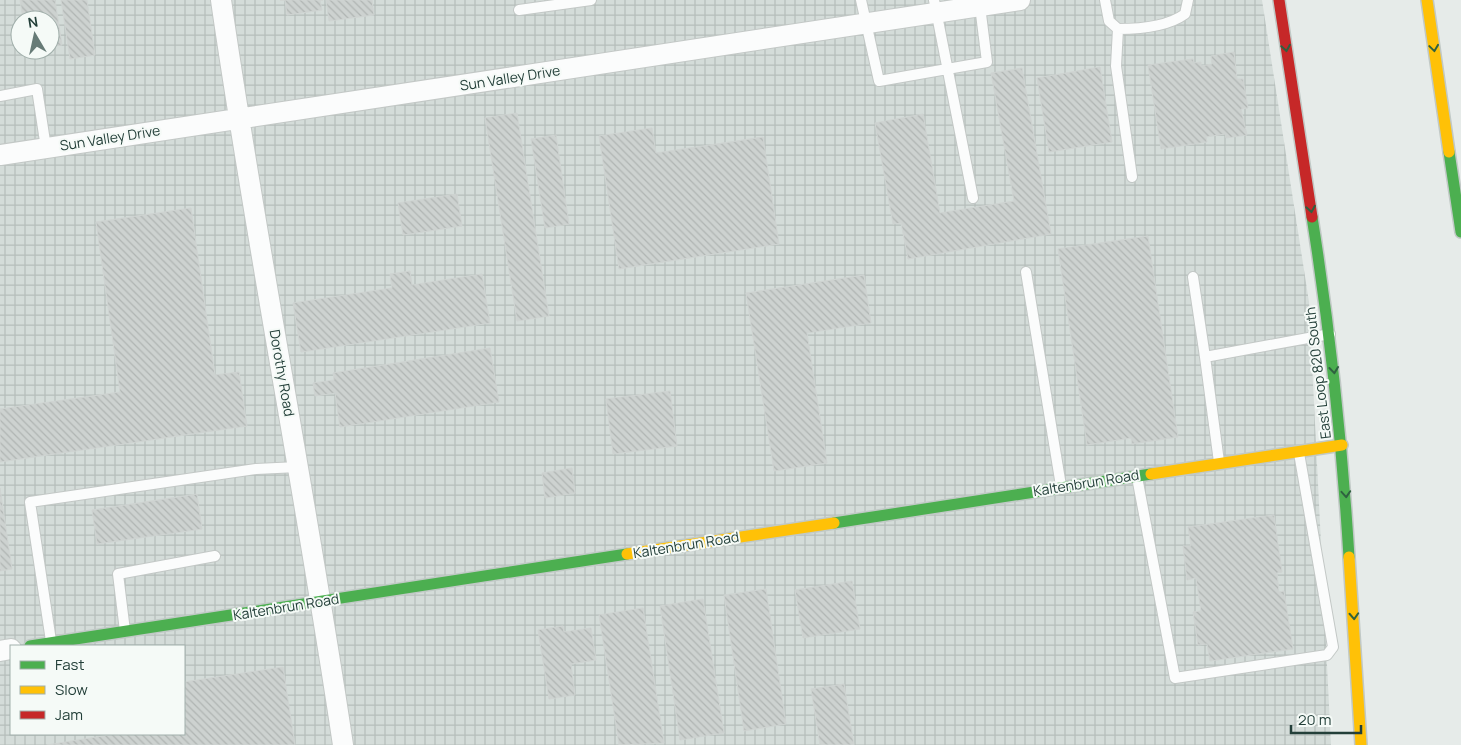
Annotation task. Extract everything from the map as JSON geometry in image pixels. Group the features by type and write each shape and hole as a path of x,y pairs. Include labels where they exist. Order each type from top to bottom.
{"main road":[{"name":"East Loop 820 South","path":"1279,0 1330,334 1342,445 1361,745"},
{"path":"1427,0 1461,232"},
{"name":"Kaltenbrun Road","path":"52,645 322,601 1342,445"}],"street":[{"name":"Dorothy Road","path":"221,0 238,119 322,601 343,745"},
{"name":"Sun Valley Drive","path":"0,155 865,23 935,6 980,6 1020,0"}],"lane":[{"path":"519,10 591,0"},
{"path":"861,0 879,81 987,62 980,6"},
{"path":"1105,0 1109,21 1118,29 1174,22 1185,14 1188,0"},
{"path":"935,6 974,198"},
{"path":"1118,29 1116,66 1132,178"},
{"path":"0,96 37,89 46,148"},
{"path":"1026,272 1061,487"},
{"path":"1193,278 1220,463"},
{"path":"1205,357 1330,334"},
{"path":"1137,476 1175,678 1317,657 1327,655 1333,647 1299,451"},
{"path":"52,645 30,502 256,469 298,467"},
{"path":"125,632 118,574 215,556"}],"shaded area":[{"path":"0,0 1262,0 1309,302 1331,745 0,745"}],"building":[{"path":"20,0 55,0 57,10 22,10"},
{"path":"61,0 87,0 95,55 70,59"},
{"path":"285,0 320,0 322,10 287,15"},
{"path":"326,0 372,0 374,15 329,21"},
{"path":"1234,52 1237,79 1243,79 1248,108 1241,109 1247,135 1226,138 1225,134 1206,137 1207,142 1161,149 1148,65 1193,59 1194,63 1201,62 1201,66 1212,64 1211,56"},
{"path":"1100,67 1112,142 1049,152 1037,78"},
{"path":"1022,68 1051,234 908,259 901,223 893,224 875,123 923,114 940,213 1014,201 991,73"},
{"path":"517,113 549,316 517,321 485,118"},
{"path":"652,128 656,153 763,137 779,244 619,269 599,136"},
{"path":"556,135 569,224 545,228 531,139"},
{"path":"457,194 462,226 403,235 398,203"},
{"path":"191,208 215,375 239,372 247,426 0,462 0,409 120,392 96,222"},
{"path":"1148,236 1178,437 1132,444 1131,438 1087,445 1058,249"},
{"path":"410,271 412,285 482,274 490,323 301,352 293,303 392,288 390,274"},
{"path":"864,275 871,323 807,333 827,463 774,471 746,293"},
{"path":"490,348 499,402 340,427 335,393 315,396 313,383 334,380 333,373"},
{"path":"670,391 677,446 613,454 606,399"},
{"path":"572,468 575,493 545,498 542,473"},
{"path":"0,488 12,569 0,571"},
{"path":"197,494 202,529 97,544 92,510"},
{"path":"1274,515 1282,572 1277,573 1279,592 1284,591 1293,649 1210,661 1207,644 1198,645 1193,612 1201,611 1196,578 1187,580 1183,546 1191,546 1188,527"},
{"path":"852,581 860,629 803,638 795,590"},
{"path":"766,589 786,724 744,731 724,595"},
{"path":"703,599 724,733 680,740 660,606"},
{"path":"643,608 664,743 619,745 599,615"},
{"path":"563,626 564,632 591,628 596,660 571,664 575,695 549,699 538,630"},
{"path":"283,667 295,745 47,745 109,735 185,735 185,682"},
{"path":"844,684 854,745 820,745 811,689"}],"traffic: fast":[{"path":"1449,152 1461,232"},
{"path":"1312,217 1335,386 1349,557"},
{"path":"834,523 1151,474"},
{"path":"36,645 627,554"}],"traffic: slow":[{"path":"1427,0 1449,152"},
{"path":"1151,474 1342,445"},
{"path":"627,554 834,523"},
{"path":"1349,557 1361,745"}],"traffic: jam":[{"path":"1279,0 1312,217"}]}
